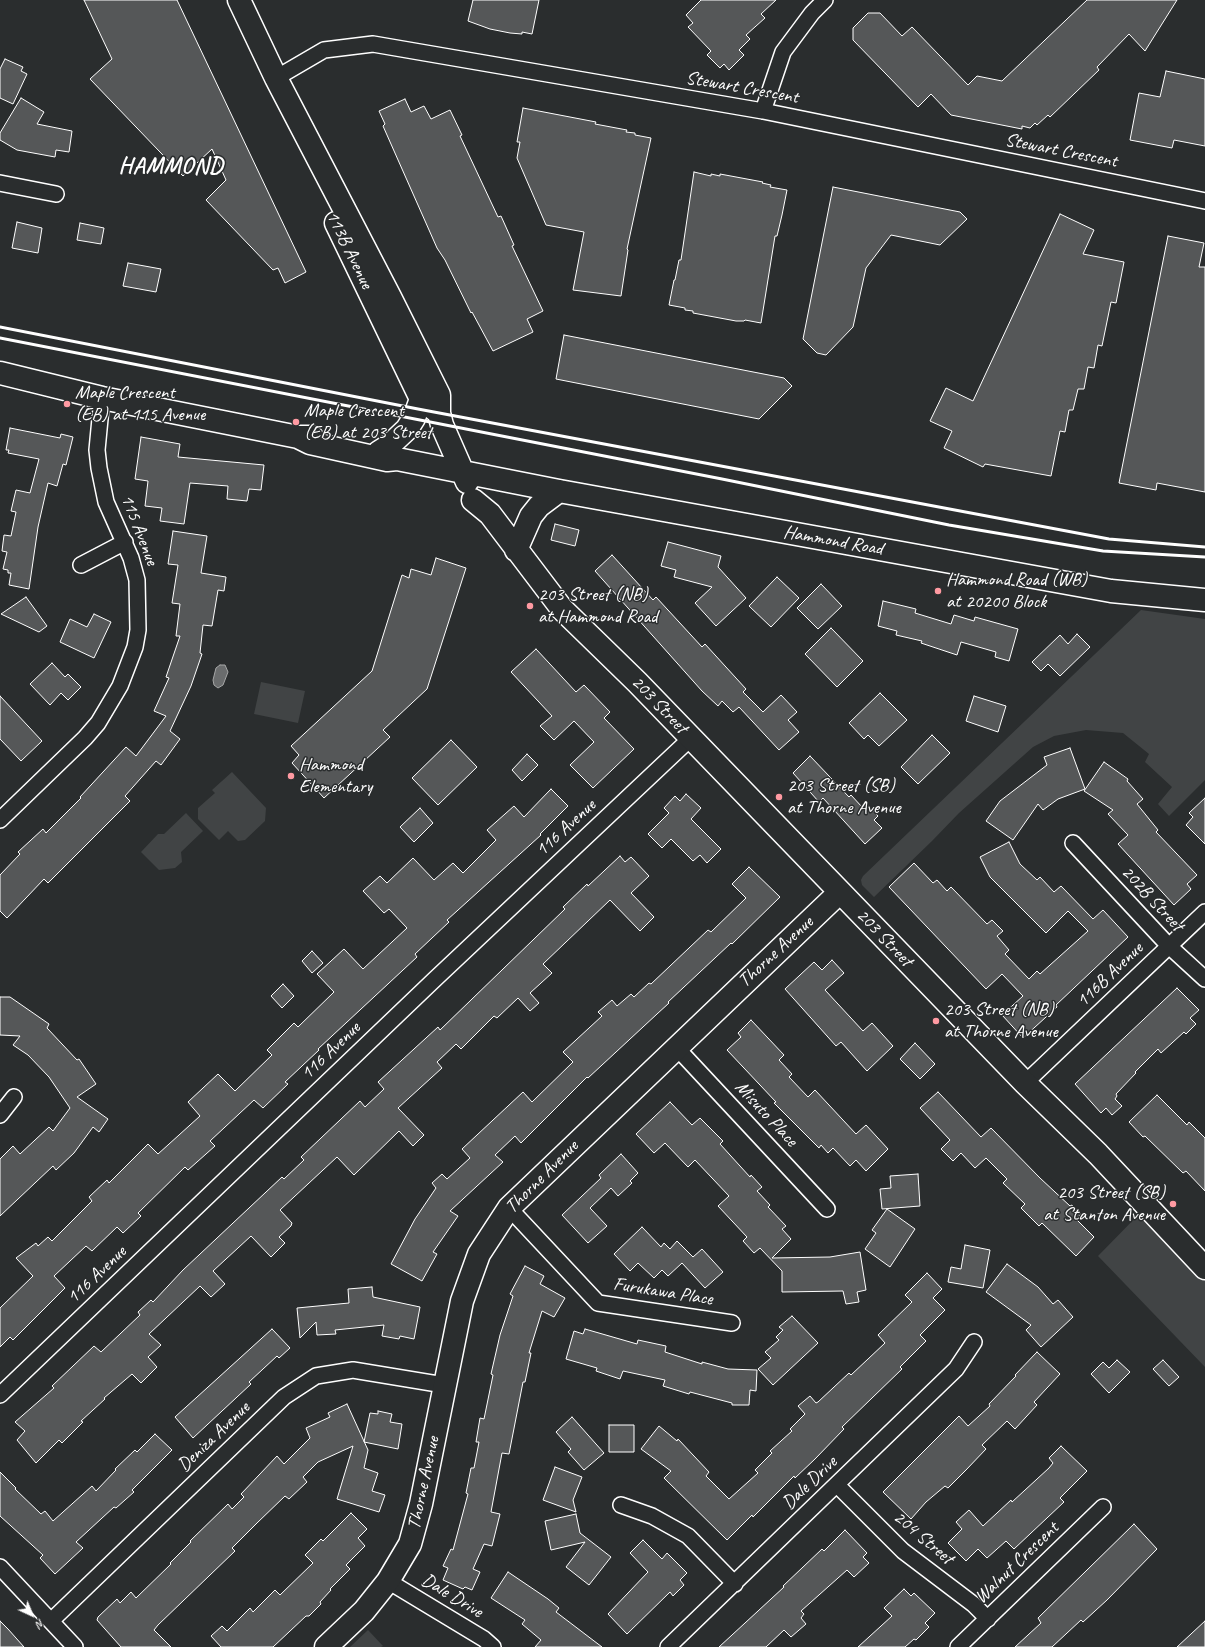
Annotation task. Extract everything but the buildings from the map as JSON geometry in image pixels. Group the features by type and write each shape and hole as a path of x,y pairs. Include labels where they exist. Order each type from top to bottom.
{"main road":[{"name":"113B Avenue","path":"238,0 276,78 439,394 439,413 442,425 463,472"},
{"name":"113B Avenue","path":"276,78 283,104 309,167 421,399 439,413"},
{"name":"Hammond Road","path":"0,373 102,398 298,437 310,443 387,460 388,456 559,491 1111,591 1205,600"},
{"path":"388,456 414,418 421,399"},
{"name":"203 Street","path":"463,472 473,500 477,517 488,536 510,563 533,587 562,609 637,682 1024,1083 1098,1154 1205,1268"},
{"path":"516,550 531,516 539,506 559,491"},
{"name":"203 Street","path":"473,500 490,514 562,609"},
{"name":"Thorne Avenue","path":"326,1647 364,1611 388,1581 410,1544 421,1504 462,1302 479,1254 509,1208 840,892"}],"street":[{"path":"763,111 783,52 812,13 825,0"},
{"name":"Stewart Crescent","path":"276,78 324,50 373,44 763,111 1205,201"},
{"path":"0,183 56,194"},
{"name":"115 Avenue","path":"3,811 81,742 98,723 116,693 129,666 138,630 139,597 137,580 125,542 106,502 99,468 97,450 102,398"},
{"path":"82,565 125,542"},
{"name":"116 Avenue","path":"0,1395 429,985 691,738"},
{"name":"202B Street","path":"1073,843 1169,946 1205,979"},
{"name":"116B Avenue","path":"1024,1083 1205,912"},
{"name":"Misuto Place","path":"676,1047 827,1209"},
{"path":"0,1115 14,1097"},
{"name":"Furukawa Place","path":"509,1208 598,1303 732,1323"},
{"name":"Dale Drive","path":"668,1647 735,1584 956,1369 974,1342"},
{"name":"Deniza Avenue","path":"51,1622 284,1397 316,1376 353,1370 444,1385"},
{"name":"204 Street","path":"837,1485 903,1552 973,1604 988,1619"},
{"path":"621,1505 652,1516 688,1536 735,1584"},
{"name":"Walnut Crescent","path":"958,1647 1103,1507"},
{"path":"0,1567 75,1647"},
{"name":"Dale Drive","path":"388,1581 484,1639 493,1647"}],"shaded area":[{"path":"1141,610 1205,619 1205,780 1169,816 1158,804 1172,787 1145,762 1149,754 1123,733 1086,730 1054,736 1033,747 959,813 874,897 862,885 861,880 863,876"},
{"path":"220,665 225,665 228,672 223,685 218,688 214,685 213,680 216,668"},
{"path":"261,682 305,691 298,723 254,714"},
{"path":"232,772 266,808 265,821 245,840 238,841 228,831 219,840 198,819 198,808 215,793 212,790"},
{"path":"186,813 203,831 181,852 182,862 175,868 159,870 141,852 158,834 164,834"},
{"path":"1144,1209 1205,1268 1205,1367 1098,1256"},
{"path":"368,1630 383,1646 350,1647"}],"railway":[{"path":"0,327 418,409 1109,539 1205,547"},
{"path":"0,338 722,479 949,525 1103,551 1205,557"}],"place":[{"name":"Maple Crescent (EB) at 115 Avenue","path":"67,404"},
{"name":"Maple Crescent (EB) at 203 Street","path":"296,422"},
{"name":"Hammond Road (WB) at 20200 Block","path":"938,591"},
{"name":"203 Street (NB) at Hammond Road","path":"530,606"},
{"name":"Hammond Elementary","path":"291,776"},
{"name":"203 Street (SB) at Thorne Avenue","path":"779,797"},
{"name":"203 Street (NB) at Thorne Avenue","path":"936,1021"},
{"name":"203 Street (SB) at Stanton Avenue","path":"1173,1204"}],"district":[{"name":"HAMMOND","path":"171,167"}]}
